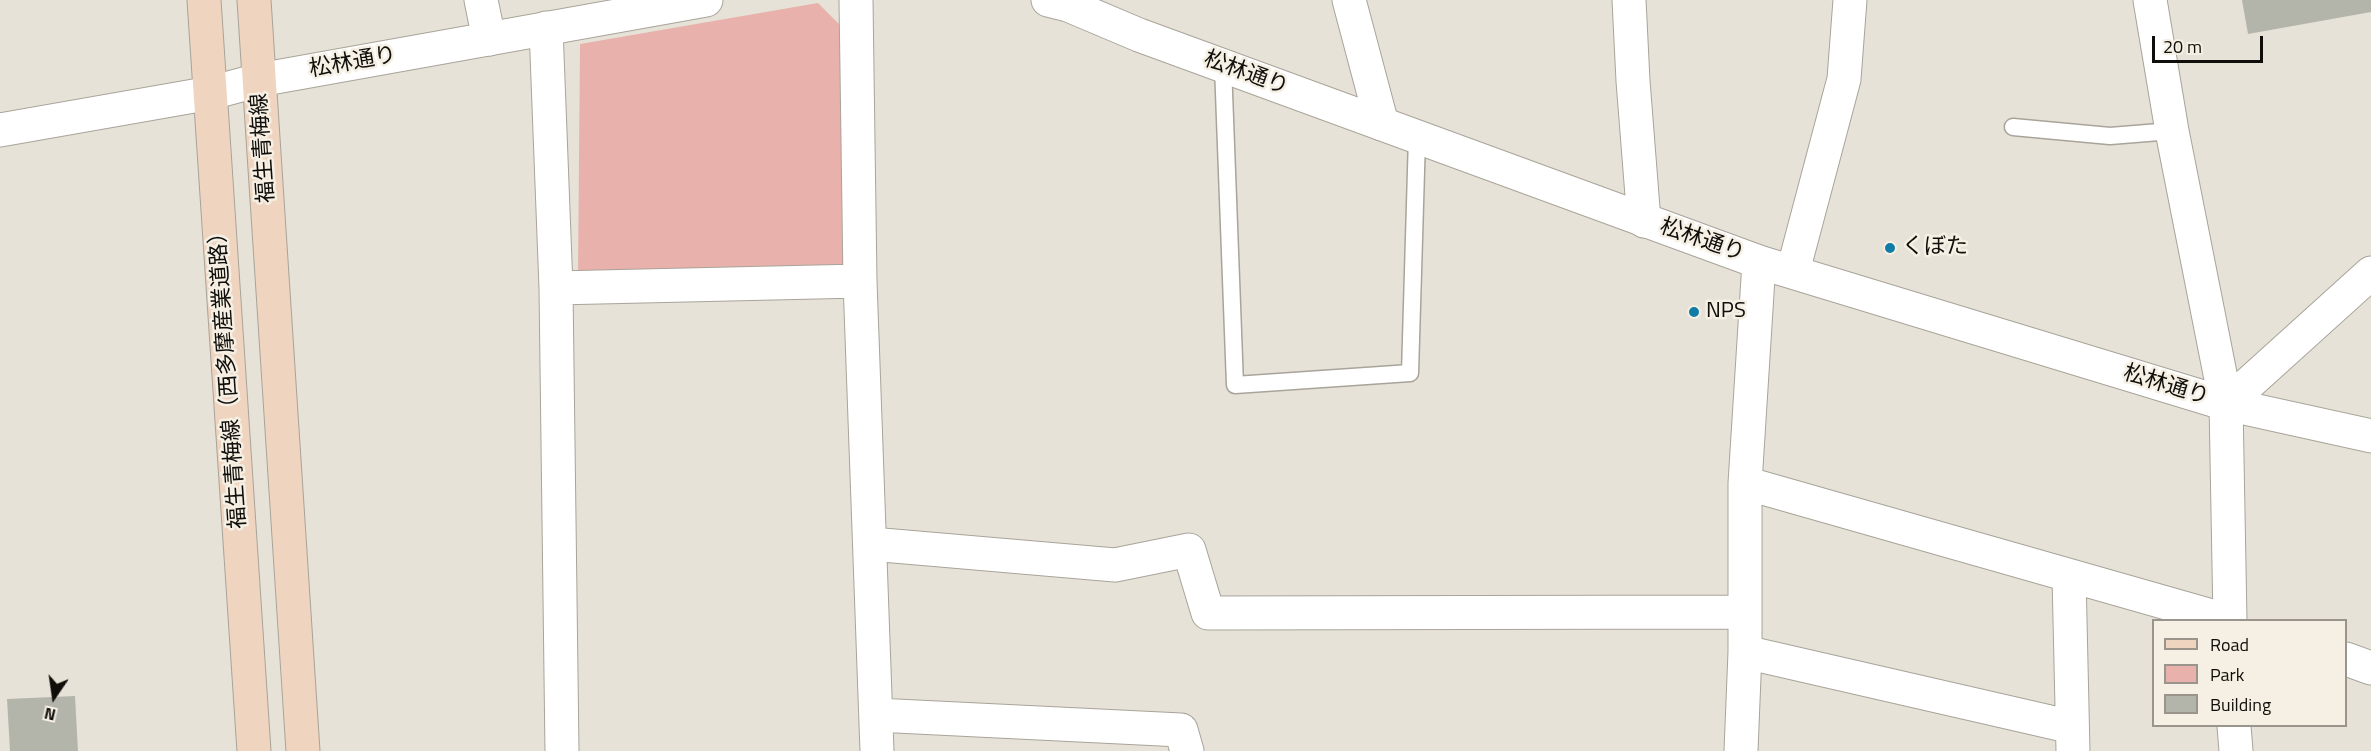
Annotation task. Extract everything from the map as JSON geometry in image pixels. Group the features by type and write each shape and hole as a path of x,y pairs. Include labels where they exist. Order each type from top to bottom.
{"main road":[{"name":"福生青梅線（西多摩産業道路）","path":"204,0 254,751"},
{"name":"福生青梅線","path":"254,0 303,751"}],"street":[{"path":"481,0 489,39"},
{"name":"松林通り","path":"0,130 211,93 259,80 674,3 706,0"},
{"path":"856,0 860,281 877,751"},
{"name":"松林通り","path":"1048,0 1068,5 1222,66 1759,262 2226,404 2371,436"},
{"path":"1349,0 1382,124"},
{"path":"1629,0 1632,81 1644,221"},
{"path":"1793,271 1844,80 1850,0"},
{"path":"2150,0 2172,131 2226,404 2228,619"},
{"path":"546,28 556,288 562,751"},
{"path":"1741,751 1745,652 1746,483 1759,262"},
{"path":"2226,404 2371,273"},
{"path":"556,288 860,281"},
{"path":"1746,483 2221,619"},
{"path":"870,544 1114,565 1189,550 1208,613 1745,612"},
{"path":"1745,652 2072,739 2069,576"},
{"path":"2347,659 2371,668"},
{"path":"876,715 1181,730 1187,751"},
{"path":"2234,727 2236,751"}],"lane":[{"path":"1222,66 1235,385 1410,373 1417,137"},
{"path":"2013,127 2110,136 2172,131"}],"green space":[{"path":"818,3 843,28 854,268 578,275 580,44"}],"building":[{"path":"2242,0 2371,0 2371,12 2248,34"},
{"path":"75,696 78,751 10,751 7,699"}],"place":[{"name":"くぼた","path":"1890,248"},
{"name":"NPS","path":"1694,312"}]}
